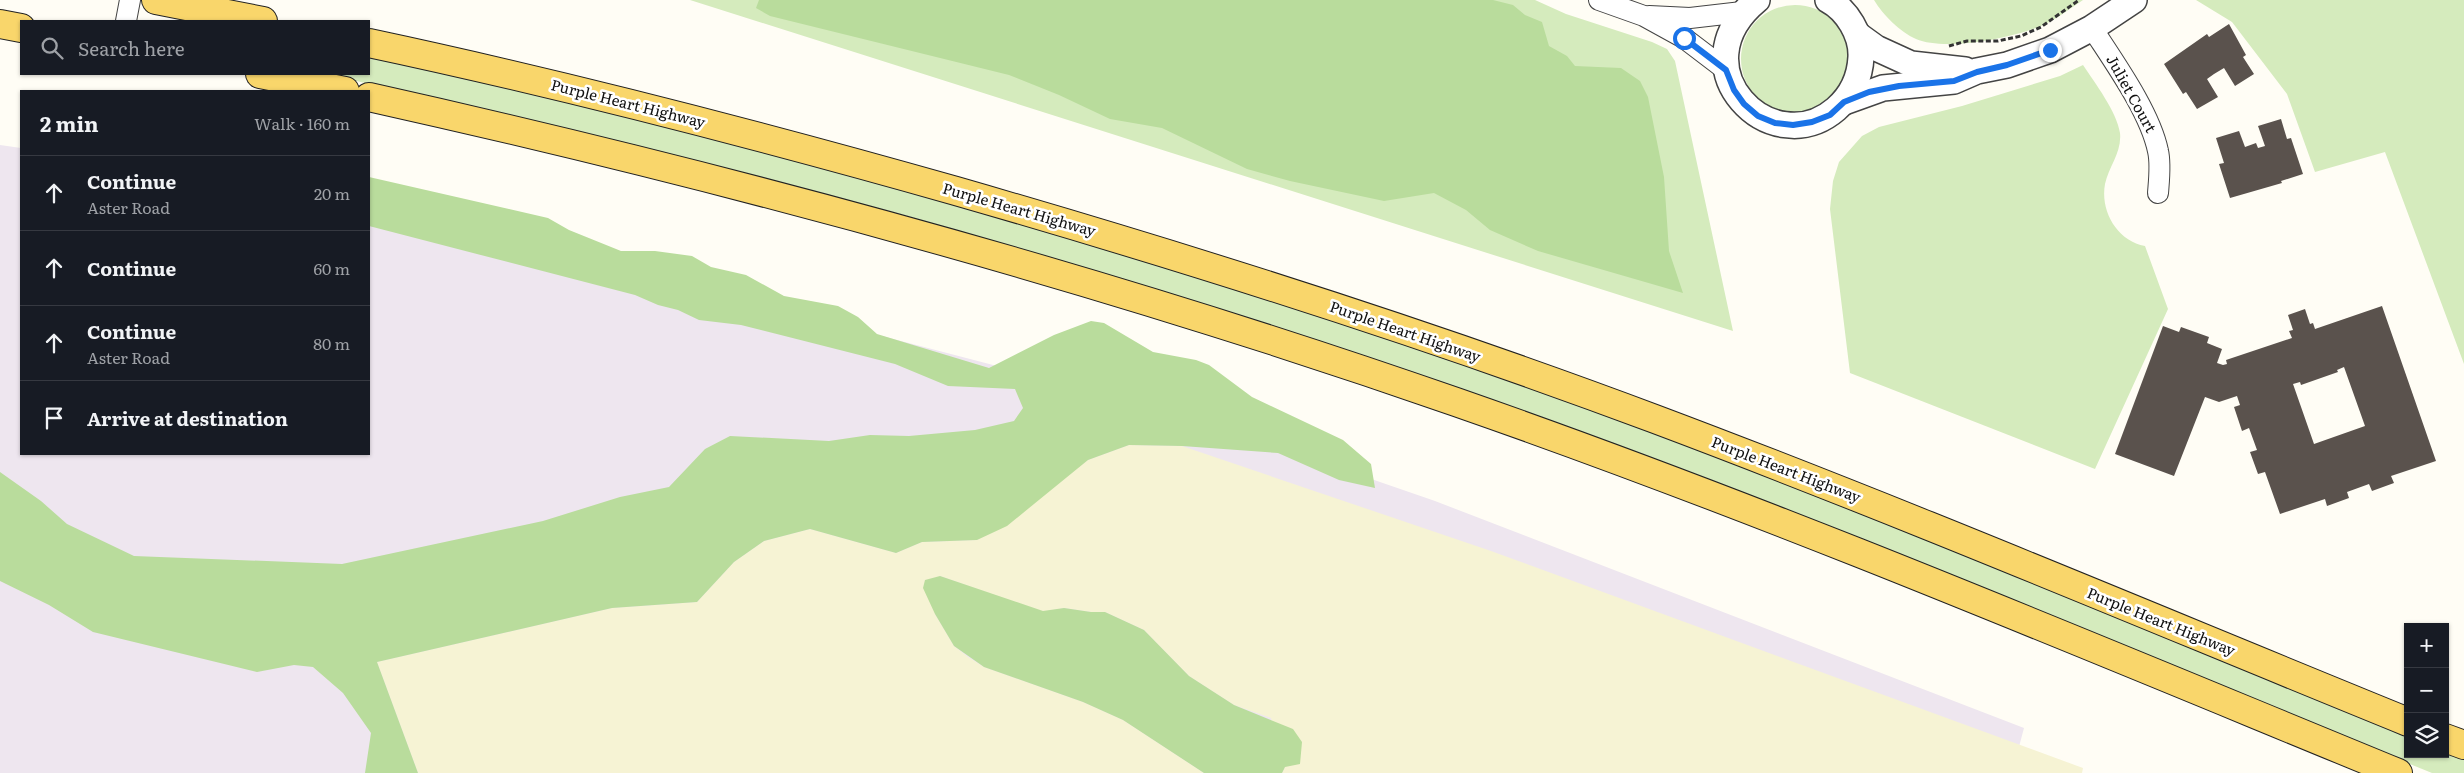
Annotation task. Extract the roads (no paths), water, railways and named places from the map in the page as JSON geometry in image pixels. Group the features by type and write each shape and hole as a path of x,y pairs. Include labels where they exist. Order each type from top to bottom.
{"main road":[{"path":"156,0 258,20"},
{"path":"0,24 20,28"},
{"name":"Purple Heart Highway","path":"370,44 623,102 836,157 1066,223 1258,282 1463,351 1652,418 1828,486 2404,720"},
{"path":"265,75 340,90"},
{"path":"370,97 683,170 889,225 1086,283 1285,345 1456,402 1799,529 2398,773"},
{"path":"2449,739 2464,745"}],"street":[{"path":"126,20 130,0"},
{"path":"1598,0 1644,16 1684,38 1726,70"},
{"path":"1750,6 1731,29 1726,49 1726,70 1734,90 1744,104 1758,116 1775,123 1793,125 1812,122 1830,115 1844,102 1854,88 1860,71 1861,53 1858,35 1848,17 1828,0"},
{"path":"1844,102 1883,88 1954,81 2050,50 2092,28 2134,0"},
{"path":"1644,16 1690,18 1750,6"},
{"name":"Juliet Court","path":"2092,28 2113,59 2153,131 2159,153 2158,194"},
{"path":"1858,35 1876,48 1911,64 1977,72"}]}
